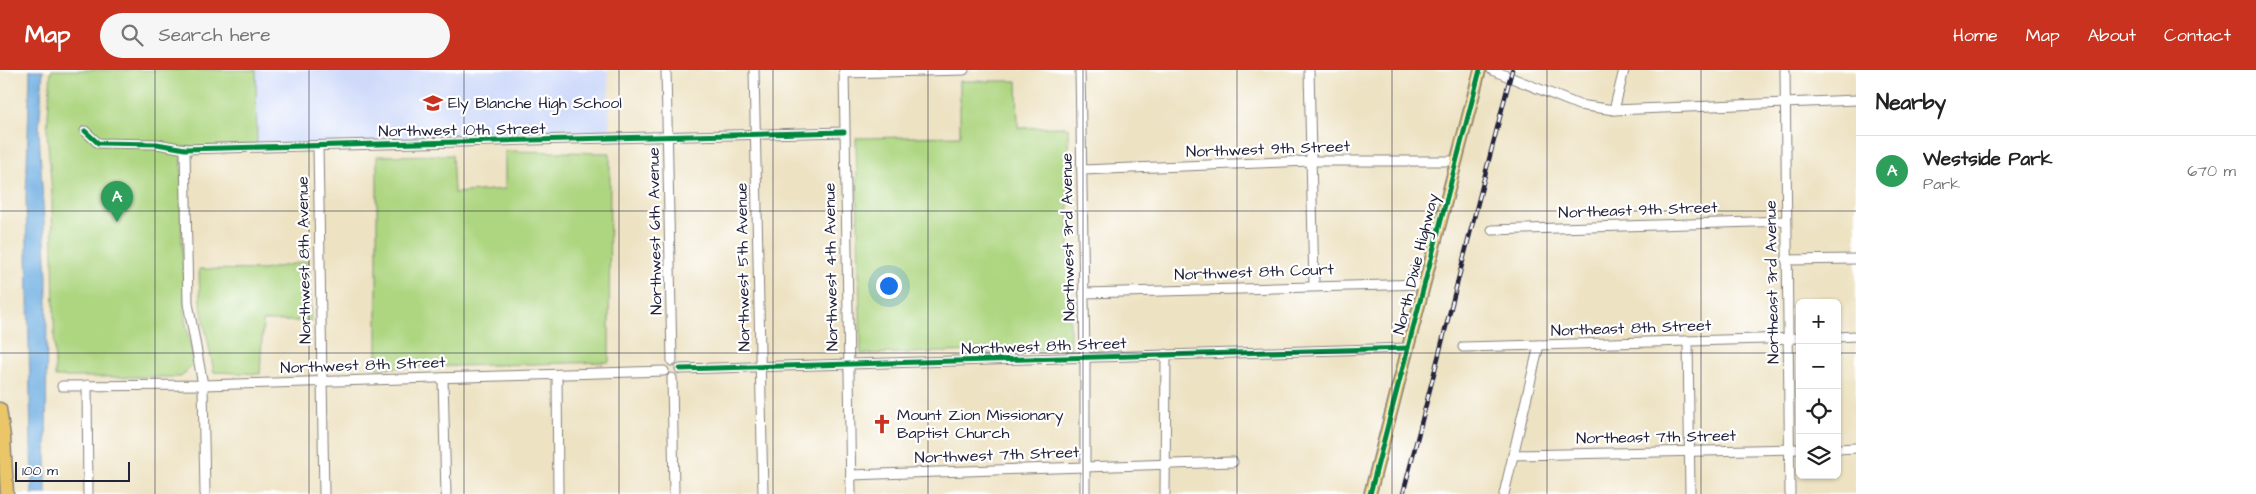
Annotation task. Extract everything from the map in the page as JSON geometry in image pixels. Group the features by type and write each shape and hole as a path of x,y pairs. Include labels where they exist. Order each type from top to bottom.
{"highway":[{"path":"0,409 4,438 7,494"}],"main road":[{"name":"North Dixie Highway","path":"1370,494 1480,70"}],"street":[{"name":"Northwest 6th Avenue","path":"666,70 669,138 672,361"},
{"name":"Northwest 5th Avenue","path":"754,70 763,494"},
{"path":"844,72 964,70"},
{"name":"Northwest 3rd Avenue","path":"1080,70 1086,494"},
{"path":"1309,70 1314,285"},
{"path":"1492,70 1579,105 1614,110 1856,100"},
{"path":"1614,110 1624,70"},
{"name":"Northeast 3rd Avenue","path":"1785,70 1790,494"},
{"name":"Northwest 4th Avenue","path":"844,72 851,494"},
{"name":"Northwest 10th Street","path":"85,131 98,143 157,144 185,149 844,132"},
{"name":"Northwest 8th Avenue","path":"318,146 324,494"},
{"path":"185,149 188,303 203,385 205,494"},
{"name":"Northwest 9th Street","path":"1082,170 1311,161 1456,160"},
{"name":"Northeast 9th Street","path":"1492,230 1786,221"},
{"path":"1786,260 1856,259"},
{"name":"Northwest 8th Court","path":"1084,293 1314,285 1425,284"},
{"path":"1841,336 1856,336"},
{"name":"Northeast 8th Street","path":"1463,347 1796,338"},
{"path":"1688,341 1690,494"},
{"path":"1504,494 1539,345"},
{"name":"Northwest 8th Street","path":"680,369 848,366 1166,354 1408,348"},
{"path":"1165,494 1166,354"},
{"path":"672,361 677,363 680,369 679,374 672,378 667,376 664,371 665,366 672,361"},
{"name":"Northwest 8th Street","path":"62,386 203,385 664,371"},
{"path":"557,375 558,494"},
{"path":"443,378 446,494"},
{"path":"672,378 674,494"},
{"path":"87,385 88,494"},
{"path":"1841,448 1856,448"},
{"name":"Northeast 7th Street","path":"1513,455 1796,450"},
{"name":"Northwest 7th Street","path":"851,475 1234,462"}],"shaded area":[{"name":"Ely Blanche High School","path":"256,70 608,70 610,136 257,145"}],"green space":[{"path":"51,70 256,70 257,145 182,147 181,215 185,319 194,363 181,377 55,377 52,193 47,133"},
{"path":"960,81 1017,81 1018,128 1068,127 1070,349 861,354 856,138 960,136"},
{"path":"505,151 610,153 609,362 377,368 377,156 452,155 454,193 505,189"},
{"path":"308,261 311,321 263,321 260,374 214,372 200,301 199,269 263,270"}],"water":[{"path":"30,70 43,70 39,131 47,277 46,494 32,494 26,198"}],"railway":[{"path":"1403,494 1512,70"}],"cycle path":[{"path":"1370,494 1480,70"},
{"path":"85,131 98,143 157,144 185,149 844,132"},
{"path":"680,369 1408,348"}],"place":[{"name":"Ely Blanche High School","path":"433,103"},
{"name":"Westside Park","path":"117,222"},
{"name":"Mount Zion Missionary Baptist Church","path":"882,424"}]}
